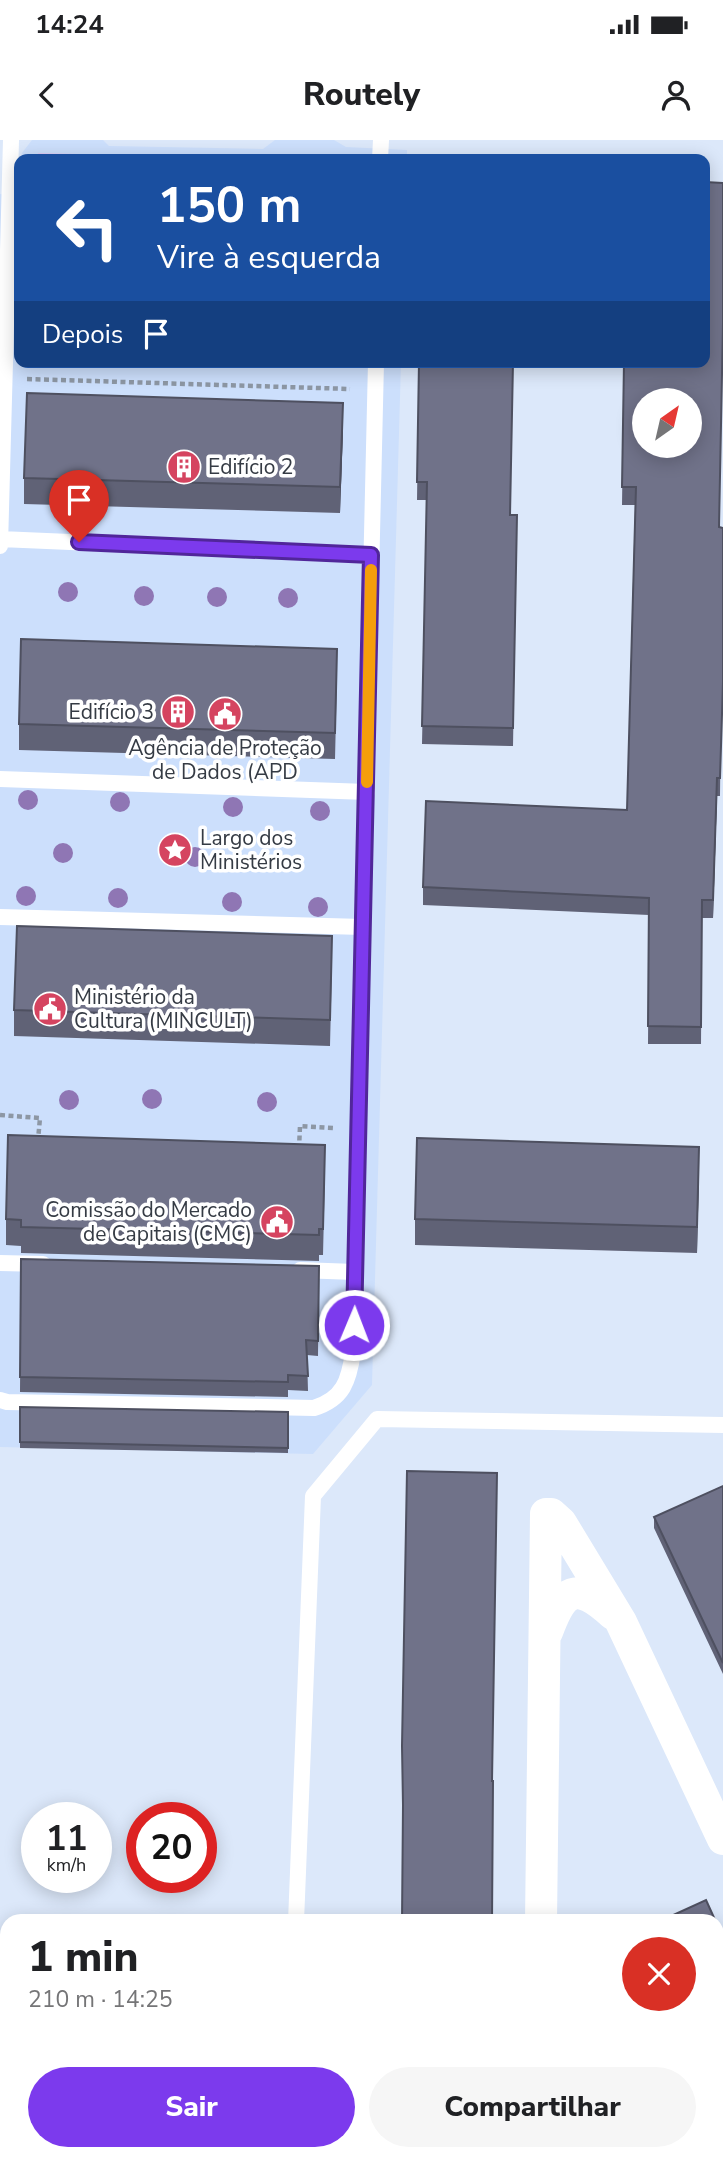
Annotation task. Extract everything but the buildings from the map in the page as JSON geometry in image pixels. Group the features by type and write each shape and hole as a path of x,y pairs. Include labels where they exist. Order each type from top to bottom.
{"street":[{"path":"541,1914 546,1514 551,1514 561,1523 621,1622 723,1839"},
{"path":"545,1637 556,1608 562,1600 573,1594 586,1594 598,1601 621,1622"}],"lane":[{"path":"0,546 11,140"},
{"path":"0,1400 314,1408 329,1404 342,1390 351,1369 376,368"},
{"path":"0,539 371,555"},
{"path":"0,779 367,792"},
{"path":"0,917 363,927"},
{"path":"0,1263 55,1264"},
{"path":"287,1270 355,1272"},
{"path":"296,1914 313,1496 377,1419 723,1425"}],"path":[{"path":"47,380 324,389"},
{"path":"0,1115 40,1118 37,1148"},
{"path":"298,1155 300,1126 358,1129"}],"shaded area":[{"path":"32,140 103,140 109,146 263,149 275,140 334,140 346,147 407,150 407,154 22,153"},
{"path":"0,194 14,195 14,368 401,368 372,1385 313,1454 0,1447"}],"slow traffic":[{"path":"367,782 371,570"}],"place":[{"name":"Edifício 2","path":"184,467"},
{"name":"Edifício 3","path":"178,712"},
{"name":"Agência de Proteção de Dados (APD","path":"225,714"},
{"name":"Largo dos Ministérios","path":"175,850"},
{"name":"Ministério da Cultura (MINCULT)","path":"50,1009"},
{"name":"Comissão do Mercado de Capitais (CMC)","path":"277,1222"}],"route":[{"path":"79,542 371,555 354,1325"}]}
